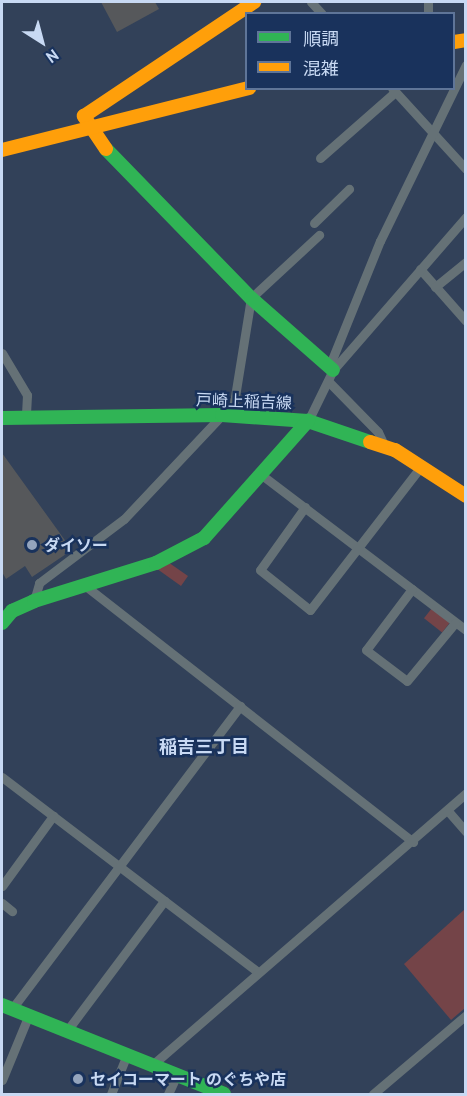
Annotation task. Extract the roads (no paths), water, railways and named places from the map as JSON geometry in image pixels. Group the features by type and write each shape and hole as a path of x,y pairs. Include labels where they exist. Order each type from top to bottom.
{"street":[{"path":"254,2 84,116 95,130 99,142 252,298 330,373 378,432 384,445"},
{"path":"455,88 465,65"},
{"path":"2,150 95,130 245,89"},
{"path":"320,158 393,90 465,169"},
{"path":"2,623 12,611 34,601 182,552 223,522 263,476 308,421 330,373 380,242 454,90"},
{"path":"314,223 349,189"},
{"path":"330,373 465,218"},
{"path":"34,601 39,583 123,519 227,415 252,298 319,236"},
{"path":"435,287 465,262"},
{"path":"420,269 465,321"},
{"path":"2,353 27,395 26,417"},
{"name":"戸崎上稲吉線","path":"2,418 227,415 308,421 384,445 422,465 463,491"},
{"path":"306,507 260,570 310,610 422,465"},
{"path":"263,476 465,630"},
{"path":"83,584 413,842"},
{"path":"412,589 366,650 407,681 455,623"},
{"path":"224,1095 6,1007 120,867 240,706"},
{"path":"2,777 258,972"},
{"path":"152,1066 258,972 413,842 465,793"},
{"path":"448,811 465,832"},
{"path":"2,886 53,816"},
{"path":"66,1032 164,901"},
{"path":"2,903 12,911"},
{"path":"373,1095 465,1015"},
{"path":"2,1080 28,1017"},
{"path":"111,1095 126,1057"},
{"path":"168,1095 177,1075"}],"place":[{"name":"ダイソー","path":"32,545"},
{"name":"セイコーマート のぐちや店","path":"78,1079"}],"district":[{"name":"稲吉三丁目","path":"204,747"}]}
